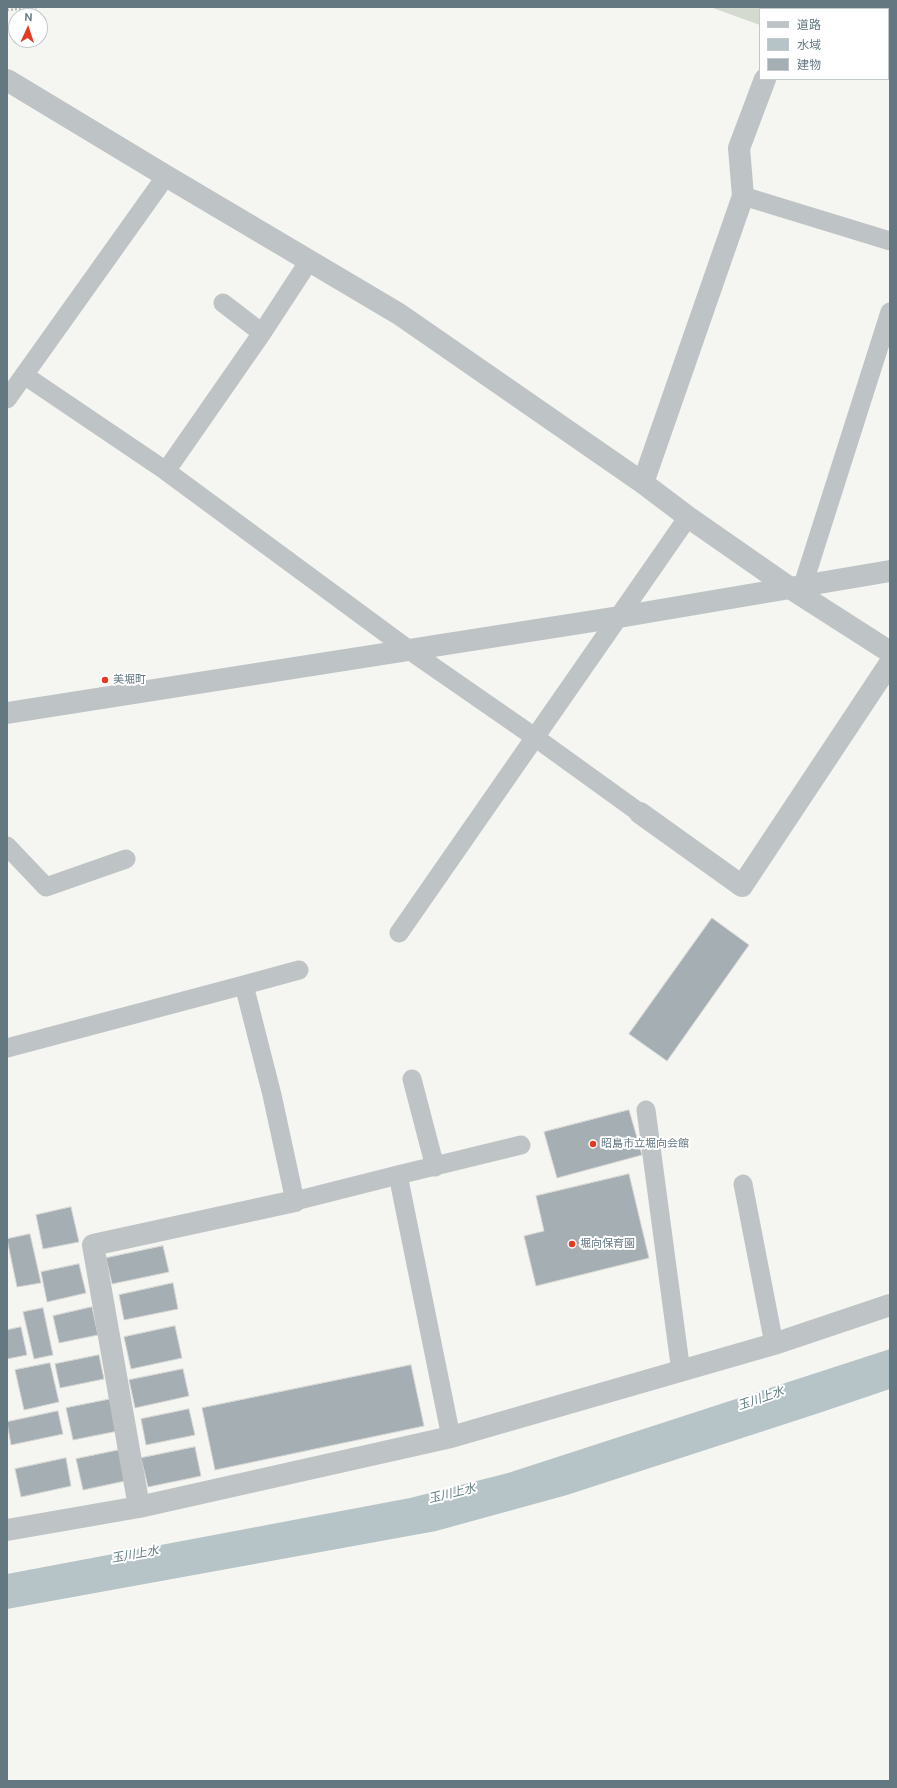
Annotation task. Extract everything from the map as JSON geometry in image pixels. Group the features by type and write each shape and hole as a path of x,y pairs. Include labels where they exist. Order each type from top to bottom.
{"street":[{"path":"7,80 398,314 643,483 688,517 796,587 890,652"},
{"path":"643,483 743,196 739,148 765,80"},
{"path":"7,714 619,617 890,571"},
{"path":"640,813 742,886 890,663"},
{"path":"139,1507 93,1245 295,1201"},
{"path":"7,1530 139,1507 451,1437 681,1372 774,1344 890,1305"}],"lane":[{"path":"7,399 166,176"},
{"path":"743,196 890,241"},
{"path":"166,471 262,333 309,261"},
{"path":"223,303 262,333"},
{"path":"796,587 890,312"},
{"path":"24,375 166,471 409,650 536,738 640,813"},
{"path":"399,933 536,738 688,517"},
{"path":"7,846 46,887 126,859"},
{"path":"7,1048 299,970"},
{"path":"244,985 272,1095 295,1201 521,1145"},
{"path":"412,1079 435,1167"},
{"path":"646,1110 681,1372"},
{"path":"398,1175 451,1437"},
{"path":"743,1184 774,1344"}],"path":[{"path":"7,10 39,7"}],"shaded area":[{"path":"710,7 766,7 759,8 759,25"}],"water":[{"name":"玉川上水","path":"890,1349 890,1389 567,1495 436,1531 7,1609 7,1574 410,1498 508,1473"}],"building":[{"path":"712,918 749,945 667,1061 629,1034"},
{"name":"昭島市立堀向会館","path":"629,1110 642,1155 557,1178 544,1132"},
{"path":"629,1174 649,1258 536,1286 524,1236 544,1231 536,1196"},
{"path":"71,1207 79,1242 43,1249 36,1215"},
{"path":"30,1234 41,1283 17,1287 7,1239"},
{"path":"163,1246 169,1272 112,1284 106,1258"},
{"path":"79,1264 86,1293 47,1302 41,1272"},
{"path":"173,1283 178,1309 124,1320 119,1295"},
{"path":"92,1307 98,1335 59,1343 53,1316"},
{"path":"43,1308 53,1355 34,1359 23,1312"},
{"path":"175,1326 182,1358 131,1369 124,1337"},
{"path":"21,1327 27,1355 7,1359 7,1330"},
{"path":"99,1355 104,1379 60,1388 55,1364"},
{"path":"50,1363 59,1402 24,1410 15,1370"},
{"path":"411,1365 424,1426 215,1470 202,1408"},
{"path":"183,1369 189,1396 135,1408 129,1380"},
{"path":"111,1399 118,1431 73,1440 66,1408"},
{"path":"189,1409 195,1435 146,1445 141,1419"},
{"path":"58,1411 63,1434 11,1445 7,1422"},
{"path":"195,1447 201,1476 148,1487 141,1458"},
{"path":"119,1450 125,1481 83,1490 76,1459"},
{"path":"66,1458 71,1486 21,1497 15,1469"}],"place":[{"name":"美堀町","path":"105,680"},
{"name":"昭島市立堀向会館","path":"593,1144"},
{"name":"堀向保育園","path":"572,1244"}]}
